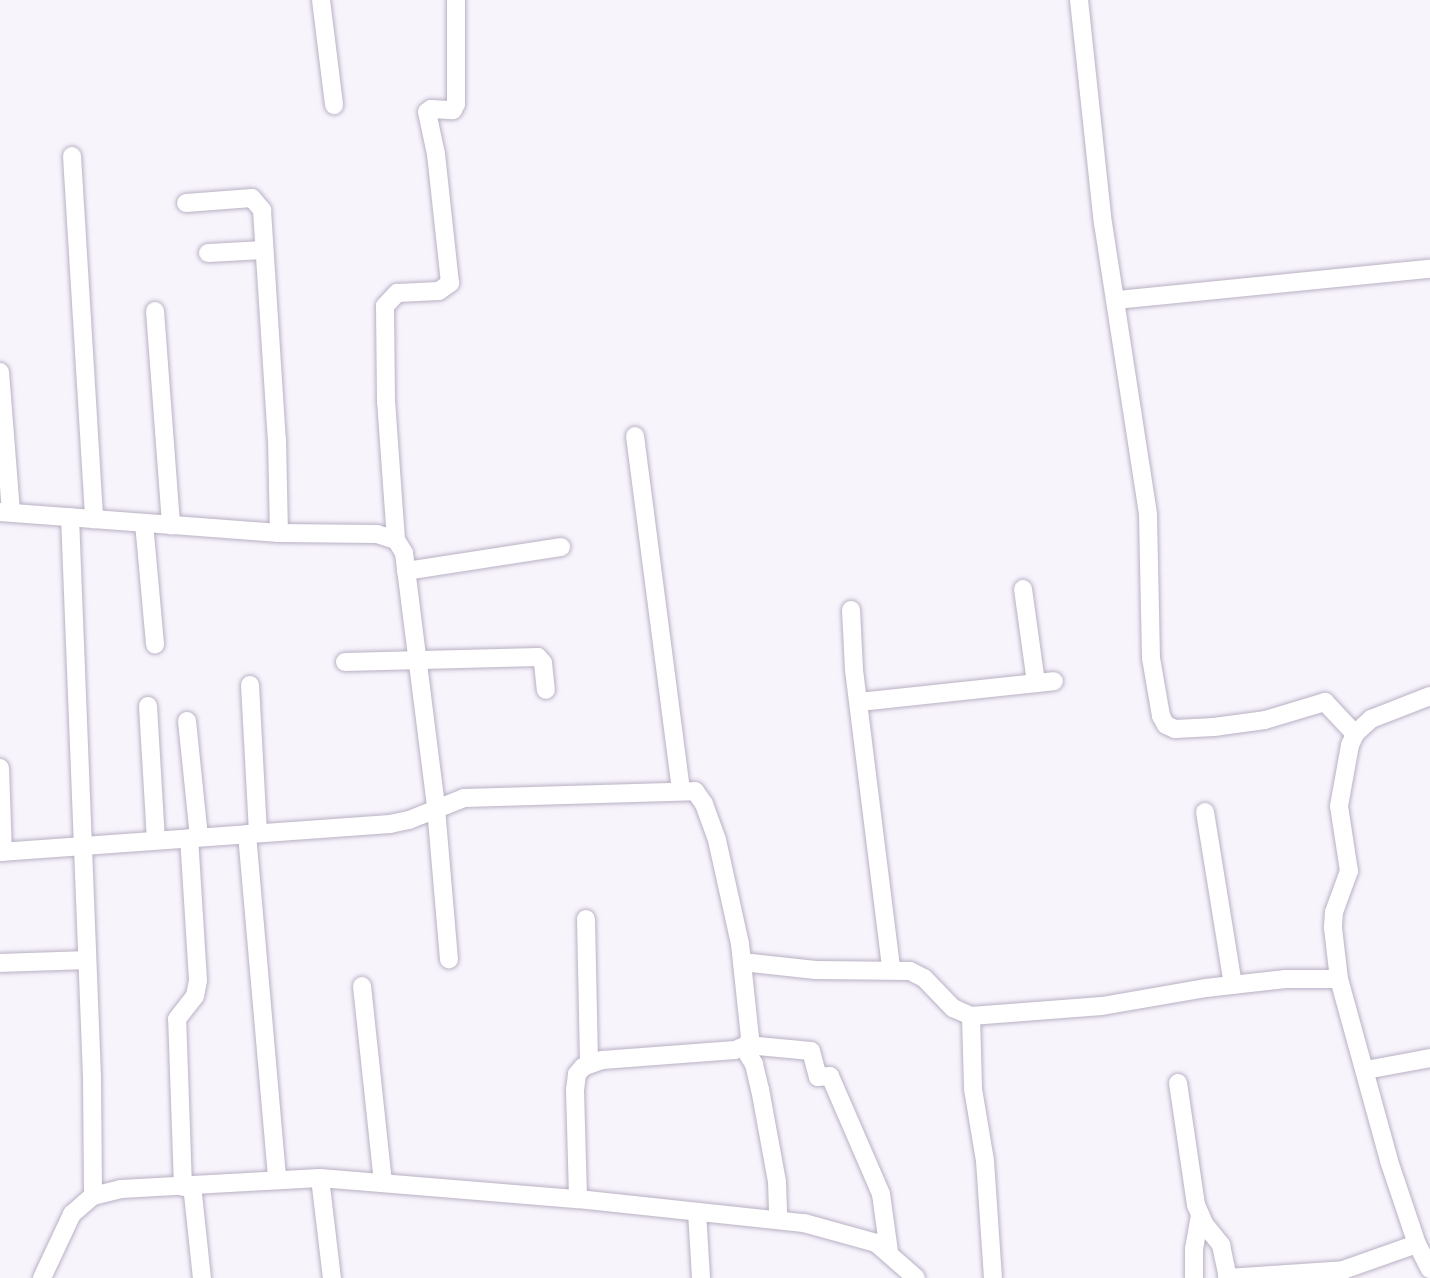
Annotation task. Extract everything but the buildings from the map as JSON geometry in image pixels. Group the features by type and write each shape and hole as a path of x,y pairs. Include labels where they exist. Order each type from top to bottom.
{"street":[{"path":"321,0 334,105"},
{"path":"449,959 436,808 404,553 396,540 386,402 385,306 397,293 439,291 450,283 436,154 427,112 431,109 453,110 456,104 456,0"},
{"path":"1079,0 1103,223 1148,515 1151,658 1162,721 1175,729 1214,727 1265,720 1322,702 1331,704 1352,731"},
{"path":"72,156 94,519"},
{"path":"186,203 256,200 262,210 277,439 279,533"},
{"path":"208,253 264,250"},
{"path":"1117,300 1430,269"},
{"path":"155,311 171,525"},
{"path":"0,372 6,512 279,533 377,534 396,540"},
{"path":"635,436 681,789"},
{"path":"70,517 93,1196"},
{"path":"144,523 155,645"},
{"path":"406,571 561,547"},
{"path":"859,702 1045,682 1023,589"},
{"path":"851,610 891,969"},
{"path":"345,662 538,657 543,663 546,690"},
{"path":"250,685 252,833 277,1180"},
{"path":"1429,1266 1417,1244 1389,1161 1339,979 1334,950 1334,912 1349,871 1339,806 1352,731 1385,711 1430,696"},
{"path":"148,706 156,840"},
{"path":"187,721 198,980 195,996 177,1019 187,1186 202,1278"},
{"path":"0,768 1,852 390,824 464,798 601,796 681,789 699,795 709,816 742,962 751,1029 745,1046 754,1064 760,1089 777,1182 778,1220"},
{"path":"1205,812 1233,985"},
{"path":"586,919 589,1063"},
{"path":"0,963 87,960"},
{"path":"742,962 816,970 910,971 924,978 953,1008 971,1016 1102,1006 1285,979 1339,979"},
{"path":"362,986 383,1181"},
{"path":"971,1016 973,1089 985,1161 993,1278"},
{"path":"578,1199 575,1090 577,1074 589,1063 745,1046 811,1051 818,1077 830,1076 881,1194 889,1252"},
{"path":"1366,1070 1430,1058"},
{"path":"1178,1083 1200,1215 1194,1249 1194,1278"},
{"path":"320,1178 332,1278"},
{"path":"42,1278 72,1214 93,1196 121,1189 320,1178 383,1181 778,1220 851,1234 889,1252 915,1278"},
{"path":"697,1212 701,1278"},
{"path":"1200,1215 1221,1245 1228,1278 1343,1270 1417,1244"}]}
